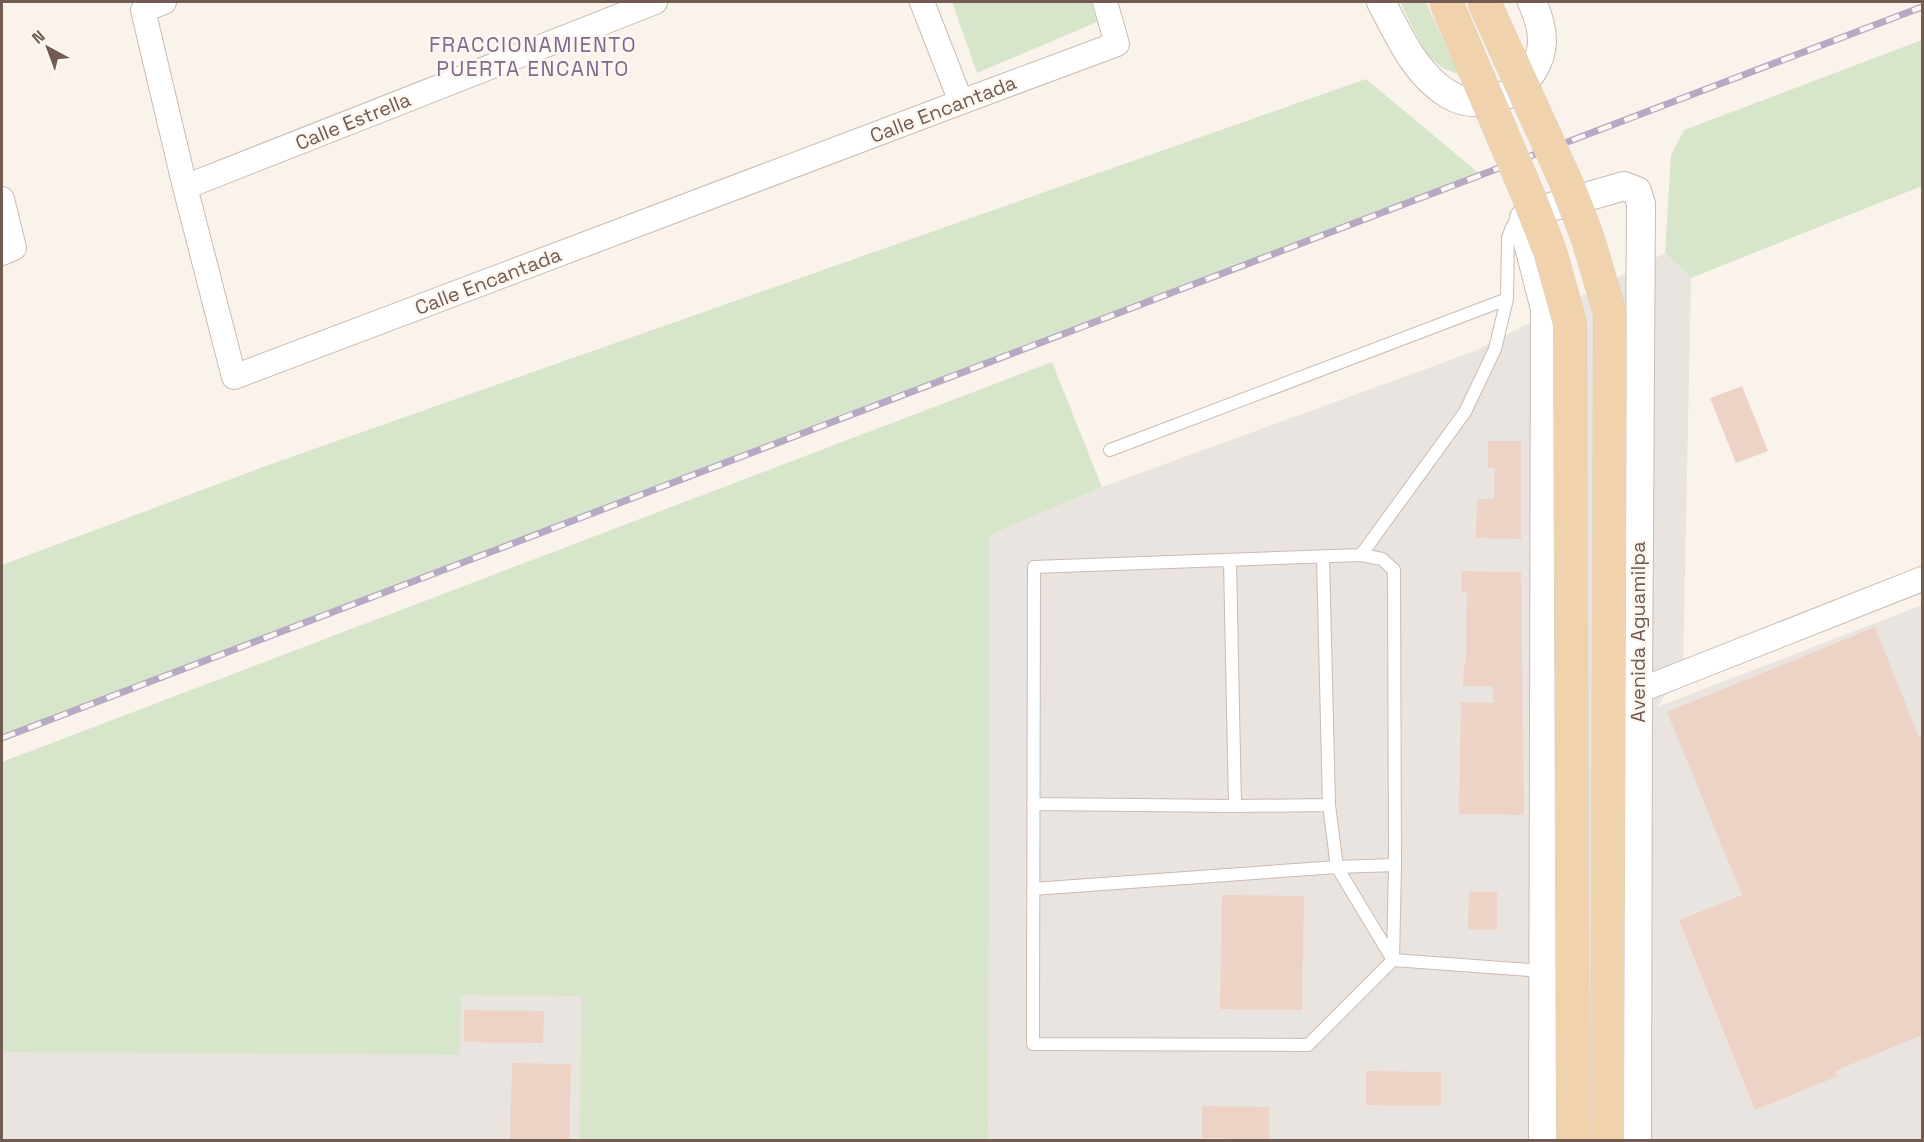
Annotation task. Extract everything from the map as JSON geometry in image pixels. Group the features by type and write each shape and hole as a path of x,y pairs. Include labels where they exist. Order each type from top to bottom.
{"main road":[{"path":"1446,2 1550,251 1570,322 1573,1140"},
{"name":"Avenida Aguamilpa","path":"1485,2 1566,182 1587,236 1610,314 1607,1140"}],"street":[{"name":"Calle Encantada","path":"164,2 143,10 185,187 234,377 1117,44 1105,2"},
{"name":"Calle Estrella","path":"185,187 655,2"},
{"path":"922,2 961,102"},
{"path":"1381,2 1414,63 1433,84 1450,96 1470,102 1486,103 1510,94 1523,84 1537,64 1542,44 1541,23 1532,2"},
{"name":"Avenida Aguamilpa","path":"1523,223 1524,218 1530,213 1624,186 1637,191 1641,204 1637,1140"},
{"path":"2,200 8,250"},
{"path":"1523,223 1545,309 1543,1140"},
{"path":"1638,691 1923,579"}],"lane":[{"path":"1361,555 1465,412 1495,349 1507,299 1508,238 1512,227 1523,223"},
{"path":"1110,450 1507,299"},
{"path":"1361,555 1382,559 1394,570 1393,960 1308,1045 1033,1044 1034,567 1361,555"},
{"path":"1323,557 1329,805 1337,867 1393,960"},
{"path":"1230,561 1235,806"},
{"path":"1033,804 1329,805"},
{"path":"1033,889 1337,867 1395,865"},
{"path":"1393,960 1543,971"}],"shaded area":[{"path":"1665,253 1691,278 1683,670 1657,707 1922,605 1922,1140 2,1140 2,910 990,535 1102,487 1475,351"}],"green space":[{"path":"952,2 1091,2 1097,22 977,73"},
{"path":"1400,2 1426,2 1459,75 1441,67 1425,53"},
{"path":"1922,40 1922,186 1691,278 1665,253 1671,155 1684,130"},
{"path":"1366,79 1481,175 2,736 2,565 277,462"},
{"path":"1052,362 1102,487 990,535 988,1140 580,1140 581,996 461,995 460,1055 2,1052 2,762"}],"building":[{"path":"1742,386 1768,451 1736,463 1710,398"},
{"path":"1488,441 1521,441 1521,539 1476,538 1477,499 1494,499 1495,468 1488,467"},
{"path":"1462,571 1521,572 1524,815 1459,814 1461,702 1493,703 1493,686 1463,686 1464,663 1466,663 1467,592 1461,593"},
{"path":"1875,627 1919,737 1922,735 1922,1035 1835,1071 1838,1076 1755,1110 1679,920 1742,895 1667,712"},
{"path":"1469,892 1497,892 1497,930 1468,929"},
{"path":"1222,895 1304,896 1302,1010 1220,1009"},
{"path":"464,1010 544,1011 543,1043 464,1042"},
{"path":"512,1063 571,1064 569,1140 510,1140"},
{"path":"1366,1071 1441,1072 1441,1106 1366,1105"},
{"path":"1202,1106 1269,1107 1269,1140 1202,1138"}],"railway":[{"path":"2,738 1922,7"}],"district":[{"name":"FRACCIONAMIENTO PUERTA ENCANTO","path":"533,56"}]}
